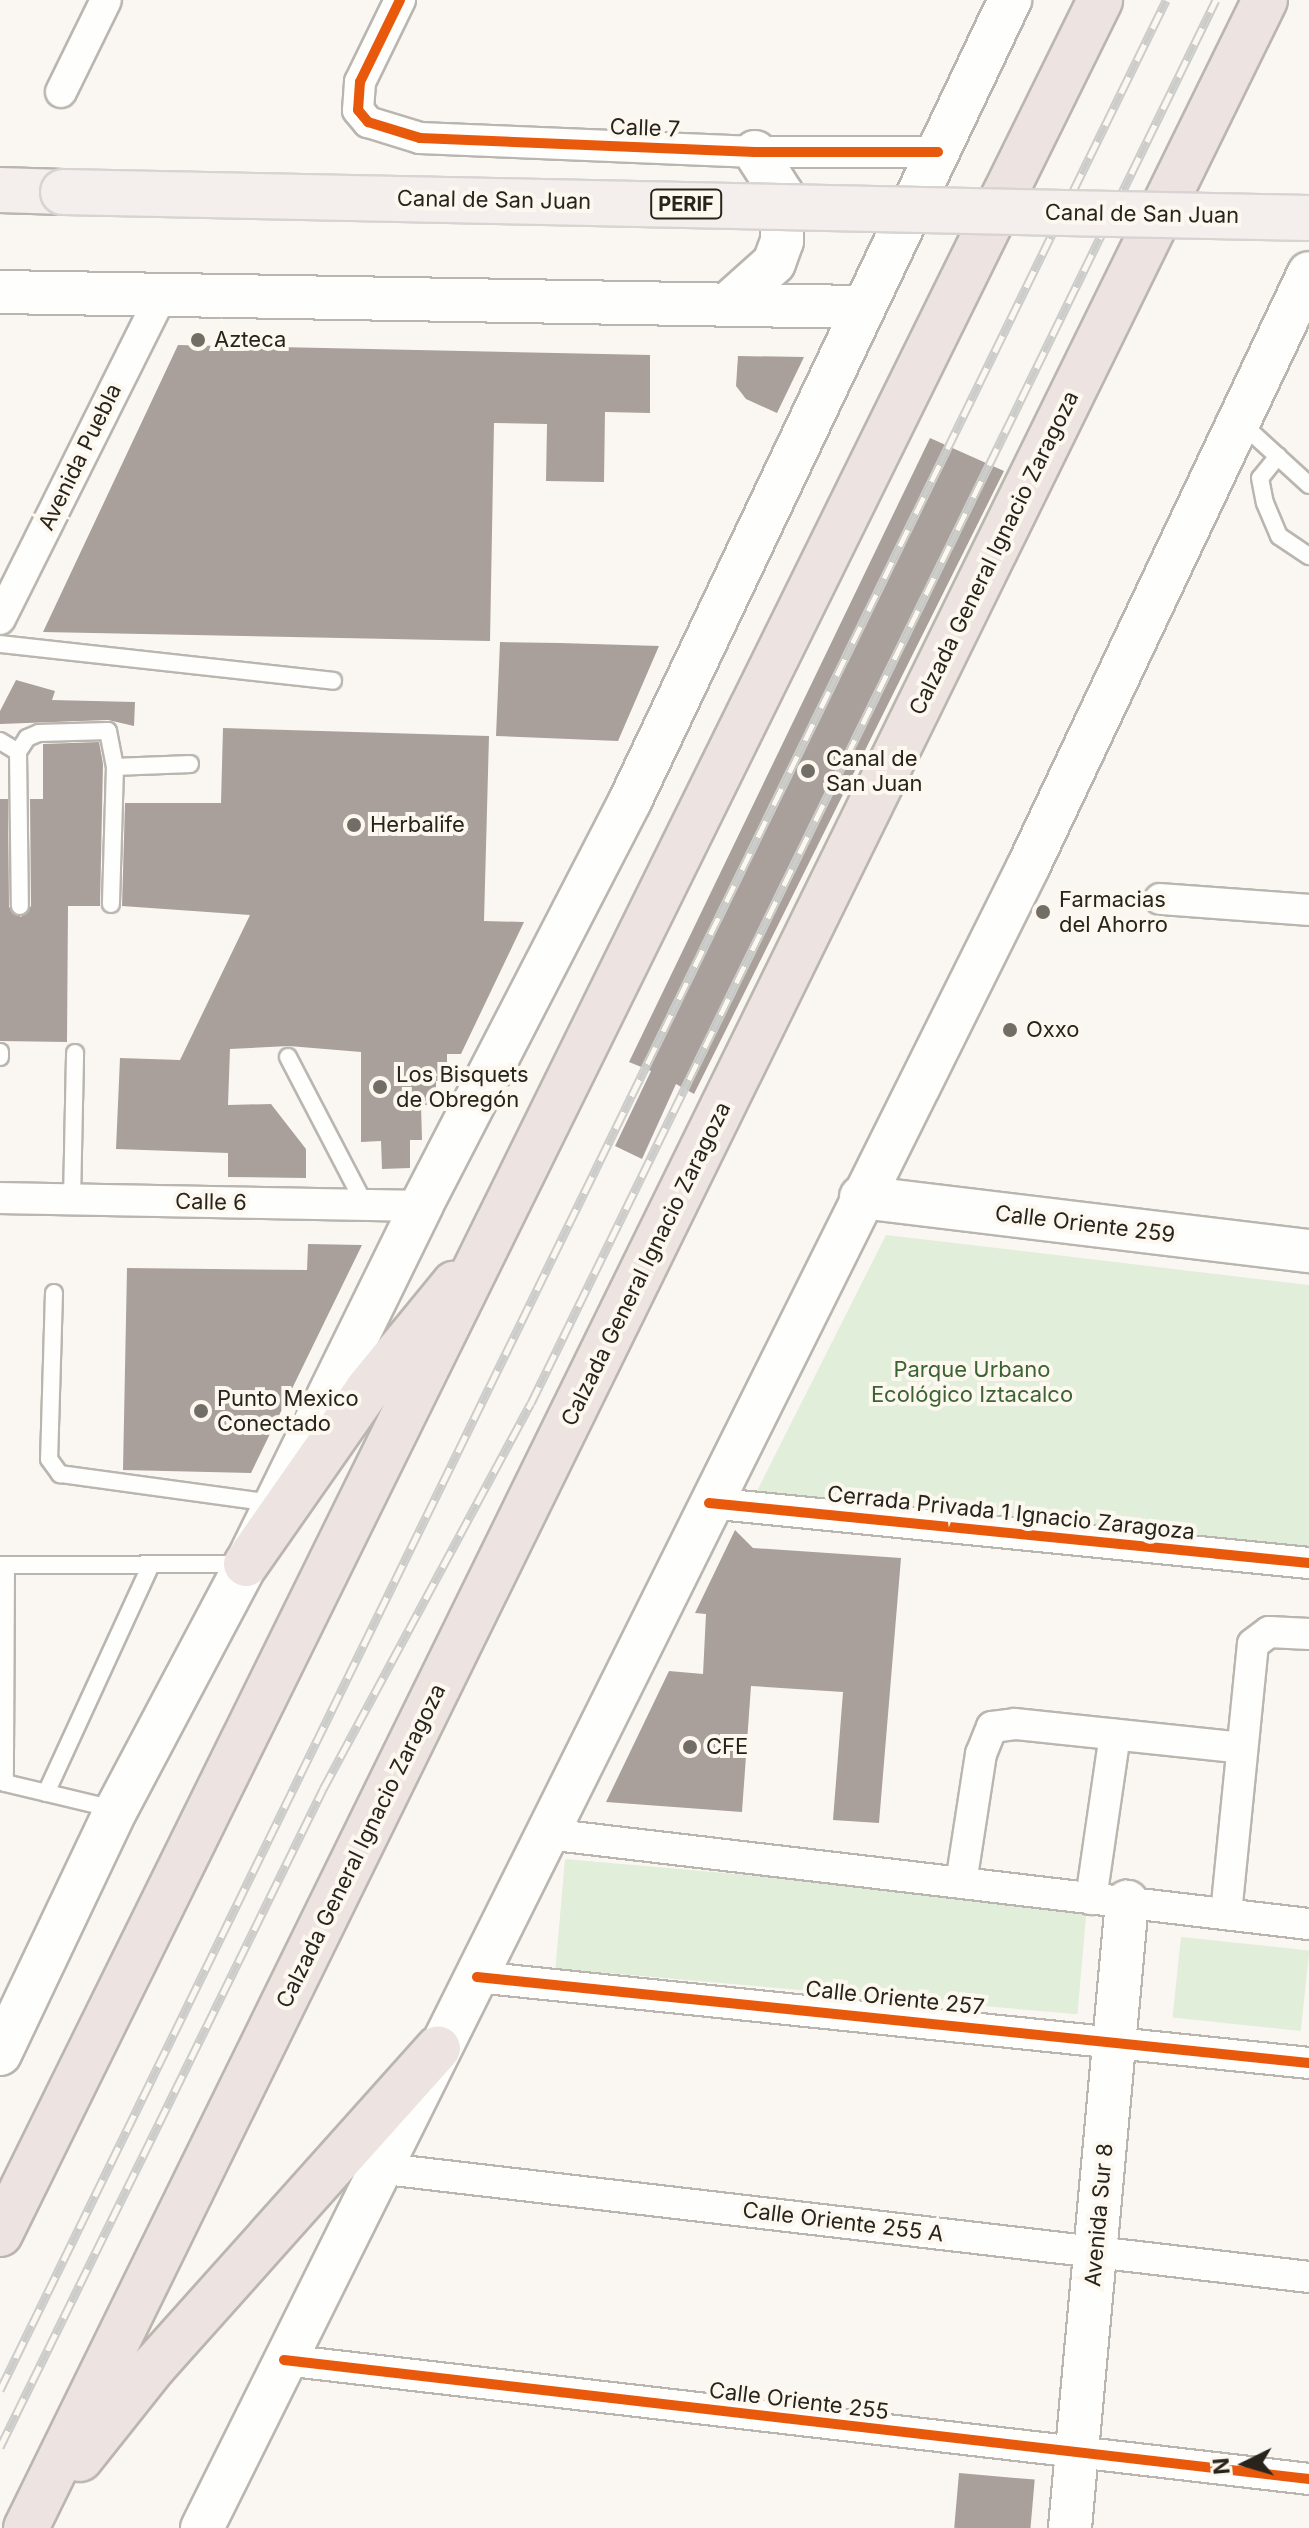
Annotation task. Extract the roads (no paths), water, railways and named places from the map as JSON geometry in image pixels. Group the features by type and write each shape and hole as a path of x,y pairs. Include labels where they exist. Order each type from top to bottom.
{"highway":[{"path":"0,2234 1100,0"},
{"name":"Calzada General Ignacio Zaragoza","path":"28,2526 1265,0"},
{"path":"246,1564 426,1312 486,1251"},
{"path":"28,2526 154,2366 438,2048"}],"main road":[{"path":"0,2054 116,1810 246,1564 273,1503 421,1206 630,801 1010,0"},
{"path":"727,305 774,263 782,241 782,194 755,152"},
{"name":"Canal de San Juan","path":"0,190 1309,218"},
{"path":"202,2528 377,2168 477,1977 709,1503 1028,867 1238,419 1292,340 1309,273"},
{"path":"0,292 862,307"},
{"name":"Calle Oriente 259","path":"861,1197 1309,1251"},
{"name":"Avenida Sur 8","path":"1070,2528 1115,2040 1109,1900"}],"street":[{"path":"61,92 106,0"},
{"name":"Calle 7","path":"400,0 360,82 358,110 368,122 420,138 755,152 938,152"},
{"name":"Avenida Puebla","path":"0,619 161,296"},
{"path":"1160,899 1309,910"},
{"name":"Calle 6","path":"0,1198 421,1206"},
{"name":"Cerrada Privada 1 Ignacio Zaragoza","path":"709,1503 1309,1563"},
{"path":"1226,1914 1253,1644 1269,1632 1309,1634"},
{"path":"961,1883 981,1754 992,1727 1015,1724 1242,1748"},
{"path":"1109,1900 1115,1735"},
{"path":"547,1834 1309,1924"},
{"name":"Calle Oriente 257","path":"477,1977 1115,2040 1309,2063"},
{"name":"Calle Oriente 255 A","path":"377,2168 1309,2277"},
{"name":"Calle Oriente 255","path":"284,2360 1309,2479"}],"lane":[{"path":"1238,419 1309,485"},
{"path":"1278,456 1260,478 1265,503 1279,536 1309,556"},
{"path":"0,644 333,681"},
{"path":"20,906 18,752 27,738 39,733 108,731 115,767 111,904"},
{"path":"0,741 18,752"},
{"path":"115,767 190,764"},
{"path":"72,1200 75,1053"},
{"path":"288,1057 365,1205"},
{"path":"54,1293 49,1459 60,1474 273,1503"},
{"path":"116,1810 5,1783 3,1565 246,1564"},
{"path":"46,1793 151,1565"}],"railway":[{"path":"0,2390 1166,0"},
{"path":"0,2447 323,1789 531,1403 1216,0"}],"place":[{"name":"Azteca","path":"198,340"},
{"name":"Canal de San Juan","path":"808,771"},
{"name":"Herbalife","path":"354,825"},
{"name":"Farmacias del Ahorro","path":"1043,912"},
{"name":"Oxxo","path":"1010,1030"},
{"name":"Los Bisquets de Obregón","path":"380,1087"},
{"name":"Punto Mexico Conectado","path":"201,1411"},
{"name":"CFE","path":"690,1747"}],"park label":[{"name":"Parque Urbano Ecológico Iztacalco","path":"972,1382"}]}
